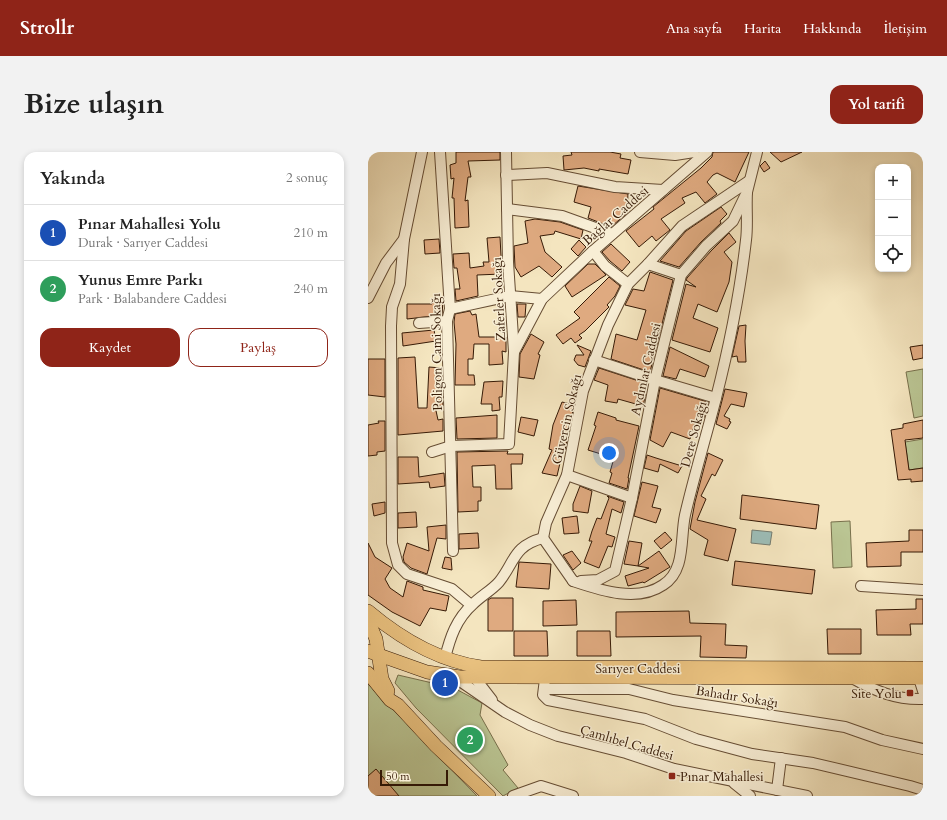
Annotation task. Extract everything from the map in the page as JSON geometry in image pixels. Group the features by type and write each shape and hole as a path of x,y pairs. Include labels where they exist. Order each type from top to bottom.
{"main road":[{"name":"Sarıyer Caddesi","path":"368,611 401,635 445,658 460,663 496,667 919,673"},
{"path":"368,620 376,639 374,654 385,685 398,706"},
{"name":"Sarıyer Caddesi","path":"374,654 427,672 454,677 544,684 852,678 919,673"},
{"path":"460,663 475,678"},
{"path":"385,685 390,675 402,664"},
{"path":"368,673 390,700 398,706 436,746 489,796"}],"street":[{"path":"422,152 404,239 400,284 392,307 392,543 398,565 407,574 452,589 471,605"},
{"name":"Poligon Cami Sokağı","path":"440,152 450,309 447,320 451,446 452,551"},
{"name":"Zaferler Sokağı","path":"451,446 509,444 514,352 506,209 506,152"},
{"path":"640,152 675,155 694,152"},
{"name":"Bağlar Caddesi","path":"514,352 542,300 593,251 707,152"},
{"name":"Aydınlar Caddesi","path":"573,581 598,580 615,571 632,498 655,380 681,275 706,246 733,221 747,192 757,152"},
{"path":"506,175 547,173 615,187 663,190"},
{"name":"Güvercin Sokağı","path":"543,538 546,523 567,475 583,391 594,360 628,284 682,226 726,194 749,181"},
{"name":"Dere Sokağı","path":"573,581 609,592 646,593 664,585 674,574 681,555 685,517 716,398 731,326 746,240 747,192"},
{"path":"506,209 562,216 612,234"},
{"path":"368,298 386,263 404,239"},
{"path":"593,251 605,266 628,284"},
{"path":"648,264 681,275"},
{"path":"450,309 510,296 542,300"},
{"path":"419,323 447,320"},
{"path":"594,360 716,398"},
{"path":"432,452 451,446"},
{"path":"567,475 632,498"},
{"path":"445,658 451,635 459,619 471,605 498,582 517,552 532,541 543,538 573,581"},
{"path":"861,586 923,590"},
{"path":"919,673 923,691"},
{"name":"Çamlıbel Caddesi","path":"454,677 505,712 530,725 558,736 626,753 674,769 807,796"},
{"path":"475,678 494,704"},
{"path":"852,678 871,689 902,699 923,699"},
{"path":"544,684 543,695 548,700 645,719 696,739 752,754 813,763 923,790"},
{"name":"Bahadır Sokağı","path":"544,684 628,689 673,700 845,727 882,740 923,750"},
{"path":"777,790 781,758"},
{"path":"733,782 750,796"},
{"path":"513,796 541,786 573,796"}],"green space":[{"path":"923,369 923,416 914,418 906,372"},
{"path":"923,439 923,468 909,470 905,442"},
{"path":"850,521 852,567 833,568 831,522"},
{"path":"398,675 454,688 482,703 480,715 508,765 503,770 518,788 503,796 416,708 395,683"},
{"path":"368,684 477,796 368,796"}],"water":[{"path":"752,530 772,532 770,545 751,543"}],"building":[{"path":"456,152 500,152 500,160 468,161 471,177 468,177 465,201 468,200 469,227 455,228 454,198 452,198 454,178 451,179 450,165 456,163"},
{"path":"571,152 610,152 621,154 620,158 631,160 628,174 584,168 564,170 563,156 572,155"},
{"path":"713,152 749,152 735,182 717,173 713,175 707,182 717,194 705,203 696,192 682,198 685,203 661,219 670,230 656,241 652,236 639,247 626,231 701,168 712,157"},
{"path":"770,152 802,152 781,162"},
{"path":"765,161 770,168 764,172 760,166"},
{"path":"578,186 628,194 627,213 611,227 588,218 591,207 574,202"},
{"path":"721,207 727,214 720,221 721,223 701,242 679,267 660,261 686,231"},
{"path":"535,219 560,222 583,230 581,239 555,231 554,234 540,236 545,252 562,267 552,277 539,266 521,277 515,267 514,246 528,243 525,221"},
{"path":"729,233 736,242 724,252 732,262 729,282 717,312 698,304 693,318 718,328 710,352 672,340 686,284 696,287 686,280 687,278"},
{"path":"500,237 502,274 477,275 478,296 456,301 455,289 460,289 457,268 454,268 453,254 469,253 470,268 484,266 483,262 489,262 487,238"},
{"path":"439,239 440,253 425,254 424,240"},
{"path":"579,240 586,247 578,256 571,249"},
{"path":"611,244 630,262 622,271 602,252"},
{"path":"588,264 595,264 606,275 572,297 565,286"},
{"path":"650,272 673,280 650,372 611,359 616,334 637,340 646,310 625,305 633,289 644,291"},
{"path":"609,277 620,286 615,296 607,305 609,307 579,335 582,338 575,343 571,338 563,344 556,335 580,318 574,312"},
{"path":"432,299 443,300 442,315 407,319 407,304 432,304"},
{"path":"517,304 526,304 525,317 518,317"},
{"path":"470,311 472,315 476,314 479,337 506,337 506,352 502,351 503,364 489,365 489,344 474,344 473,359 468,359 468,375 474,375 475,385 455,385 455,314"},
{"path":"746,325 746,362 738,362 737,356 732,357 739,326"},
{"path":"434,330 436,341 403,346 402,333"},
{"path":"531,334 544,342 538,354 540,355 534,379 519,377 520,354"},
{"path":"577,345 591,351 585,367 578,365 574,360 576,355 584,355"},
{"path":"923,345 923,358 913,360 910,347"},
{"path":"670,347 709,366 705,377 680,369 676,379 663,376"},
{"path":"415,357 418,408 427,408 429,367 442,368 443,406 435,406 438,420 443,419 443,431 398,435 398,358"},
{"path":"368,359 385,359 385,397 368,395"},
{"path":"599,368 648,384 643,406 618,399 617,403 605,401 608,385 594,380"},
{"path":"503,381 502,397 499,397 500,410 492,411 492,404 481,404 484,382"},
{"path":"660,388 708,402 704,418 697,416 690,439 671,432 663,447 650,440"},
{"path":"725,389 747,393 744,407 731,404 724,416 730,419 729,421 731,422 727,429 716,424"},
{"path":"562,402 574,405 565,450 563,450 557,476 542,473 552,450 549,449 553,425"},
{"path":"598,412 616,418 616,420 639,426 627,489 609,483 614,458 588,450 596,426 594,425"},
{"path":"497,415 497,438 457,439 456,418"},
{"path":"521,417 538,420 534,436 518,432"},
{"path":"923,420 923,438 905,440 909,470 923,468 923,481 911,482 911,479 898,480 891,430 903,428 903,424"},
{"path":"378,421 385,421 385,451 377,452 377,455 368,456 368,425 379,423"},
{"path":"508,451 507,454 523,454 522,464 511,464 512,489 496,489 495,465 472,466 473,487 481,487 481,501 478,501 478,511 458,512 457,452"},
{"path":"708,453 723,460 715,476 712,474 701,496 706,499 697,520 736,529 728,561 704,555 708,540 690,529 695,502"},
{"path":"647,455 682,466 678,473 660,464 658,472 644,468"},
{"path":"398,457 418,457 419,477 444,473 445,486 430,488 429,482 398,484"},
{"path":"642,482 658,486 652,507 661,509 656,523 634,516"},
{"path":"580,486 592,491 588,513 573,511 573,504"},
{"path":"742,495 819,505 816,529 740,519"},
{"path":"607,496 624,502 621,513 612,509 606,534 615,537 612,547 608,546 599,568 584,562 592,541 589,541 592,531 597,518 601,519 609,498"},
{"path":"385,502 385,513 374,516 372,504"},
{"path":"416,512 417,527 398,528 398,513"},
{"path":"577,516 579,533 564,534 562,518"},
{"path":"446,525 446,539 437,538 427,574 411,568 404,562 403,557 407,543 429,551 427,527"},
{"path":"909,530 923,530 923,552 901,552 901,566 867,567 866,543 909,541"},
{"path":"665,532 672,540 661,549 654,541"},
{"path":"478,533 479,548 459,549 459,534"},
{"path":"629,541 642,543 638,566 624,564"},
{"path":"368,543 375,557 392,568 385,579 390,588 403,597 407,581 423,587 423,590 449,596 446,611 430,608 420,626 392,612 368,595"},
{"path":"572,551 581,563 573,570 563,555"},
{"path":"659,551 670,567 644,583 628,586 625,576 649,568 638,566"},
{"path":"445,557 451,558 452,570 442,568"},
{"path":"735,561 815,570 812,594 732,585"},
{"path":"519,562 551,564 549,589 516,587"},
{"path":"491,598 513,598 513,631 488,631 488,600"},
{"path":"916,599 923,599 923,624 910,624 911,635 877,635 876,610 916,609"},
{"path":"576,600 577,625 543,626 543,601"},
{"path":"689,611 690,623 726,624 725,645 747,646 746,658 700,657 701,636 616,637 616,612"},
{"path":"827,629 861,629 861,654 828,654"},
{"path":"514,631 547,631 548,656 514,656"},
{"path":"577,631 610,631 611,656 577,656"},
{"path":"376,769 399,796 368,796 368,776"}],"place":[{"name":"Pınar Mahallesi Yolu","path":"445,683"},
{"name":"Site Yolu","path":"910,693"},
{"name":"Yunus Emre Parkı","path":"470,740"},
{"name":"Pınar Mahallesi","path":"672,776"}]}
